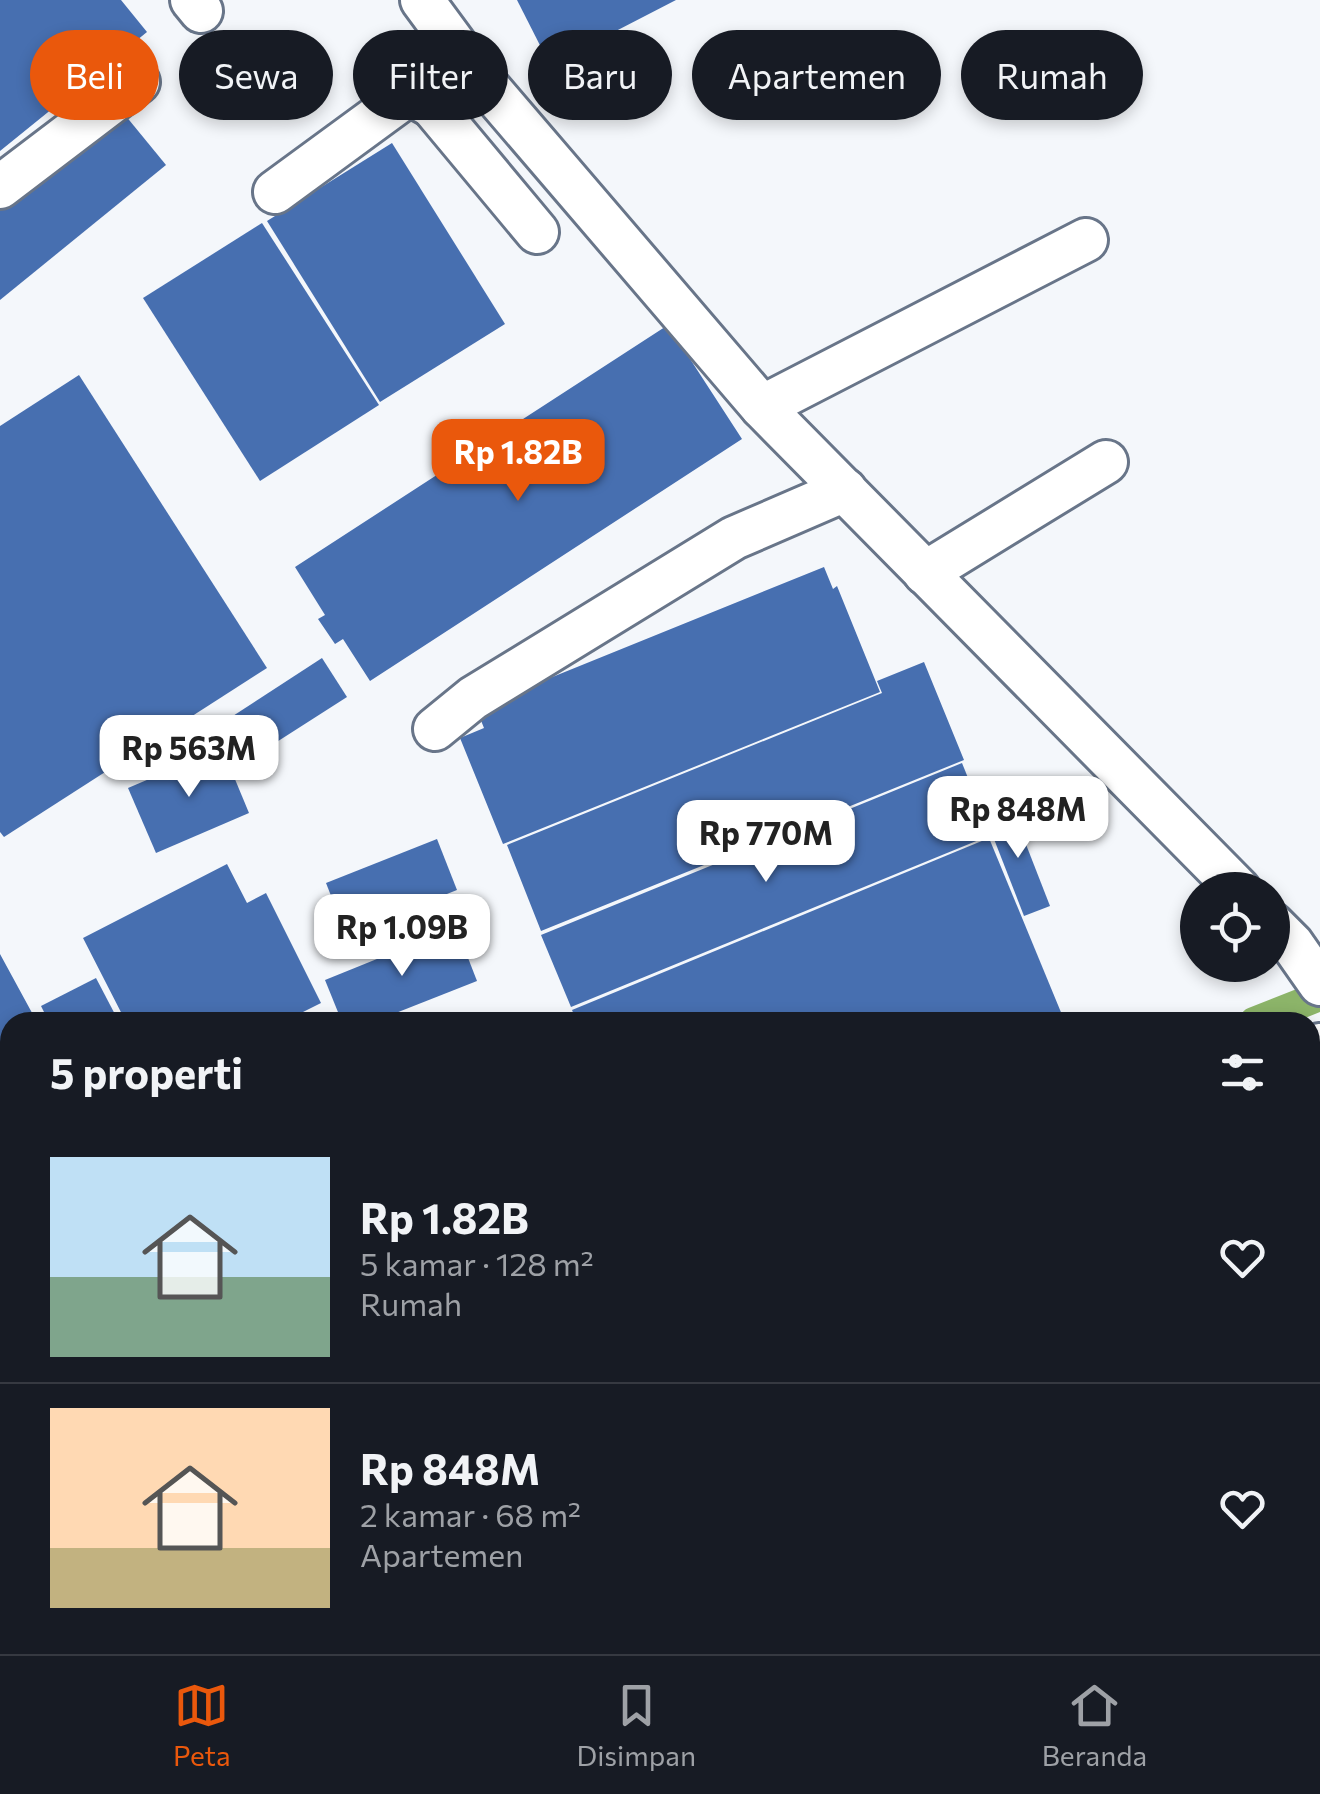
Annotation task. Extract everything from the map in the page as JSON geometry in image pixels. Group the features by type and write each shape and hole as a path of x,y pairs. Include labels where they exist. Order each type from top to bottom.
{"street":[{"path":"422,0 444,30"},
{"path":"508,111 762,407 1220,872"},
{"path":"0,187 88,120"},
{"path":"275,192 373,120"},
{"path":"444,120 537,232"},
{"path":"762,407 1086,240"},
{"path":"924,574 1106,462"},
{"path":"435,729 473,698 734,538 845,490"}],"building":[{"path":"0,0 121,0 145,30 30,30 30,120 38,120 0,151"},
{"path":"517,0 676,0 618,30 532,30"},
{"path":"96,120 129,120 166,165 0,300 0,198"},
{"path":"392,143 505,324 380,402 267,221"},
{"path":"262,223 379,405 260,481 143,298"},
{"path":"668,325 742,439 370,681 343,639 335,644 318,619 325,615 295,567"},
{"path":"79,375 267,668 4,837 0,832 0,426"},
{"path":"824,567 833,589 837,586 880,692 503,844 460,738 484,728 476,708"},
{"path":"322,658 347,697 244,763 219,725"},
{"path":"924,662 964,760 541,931 507,845 882,693 877,681"},
{"path":"222,748 249,813 156,853 128,788"},
{"path":"962,763 991,835 571,1007 541,935"},
{"path":"1011,806 1050,906 1024,916 985,816"},
{"path":"989,838 1061,1012 573,1012"},
{"path":"437,839 457,890 346,934 326,883"},
{"path":"227,864 247,903 266,893 321,1003 303,1012 121,1012 83,938"},
{"path":"456,927 477,981 398,1012 338,1012 325,980"},
{"path":"0,954 32,1012 0,1012"},
{"path":"96,978 114,1012 44,1012 41,1006"}],"waterway":[{"path":"1279,1012 1320,996"}]}
